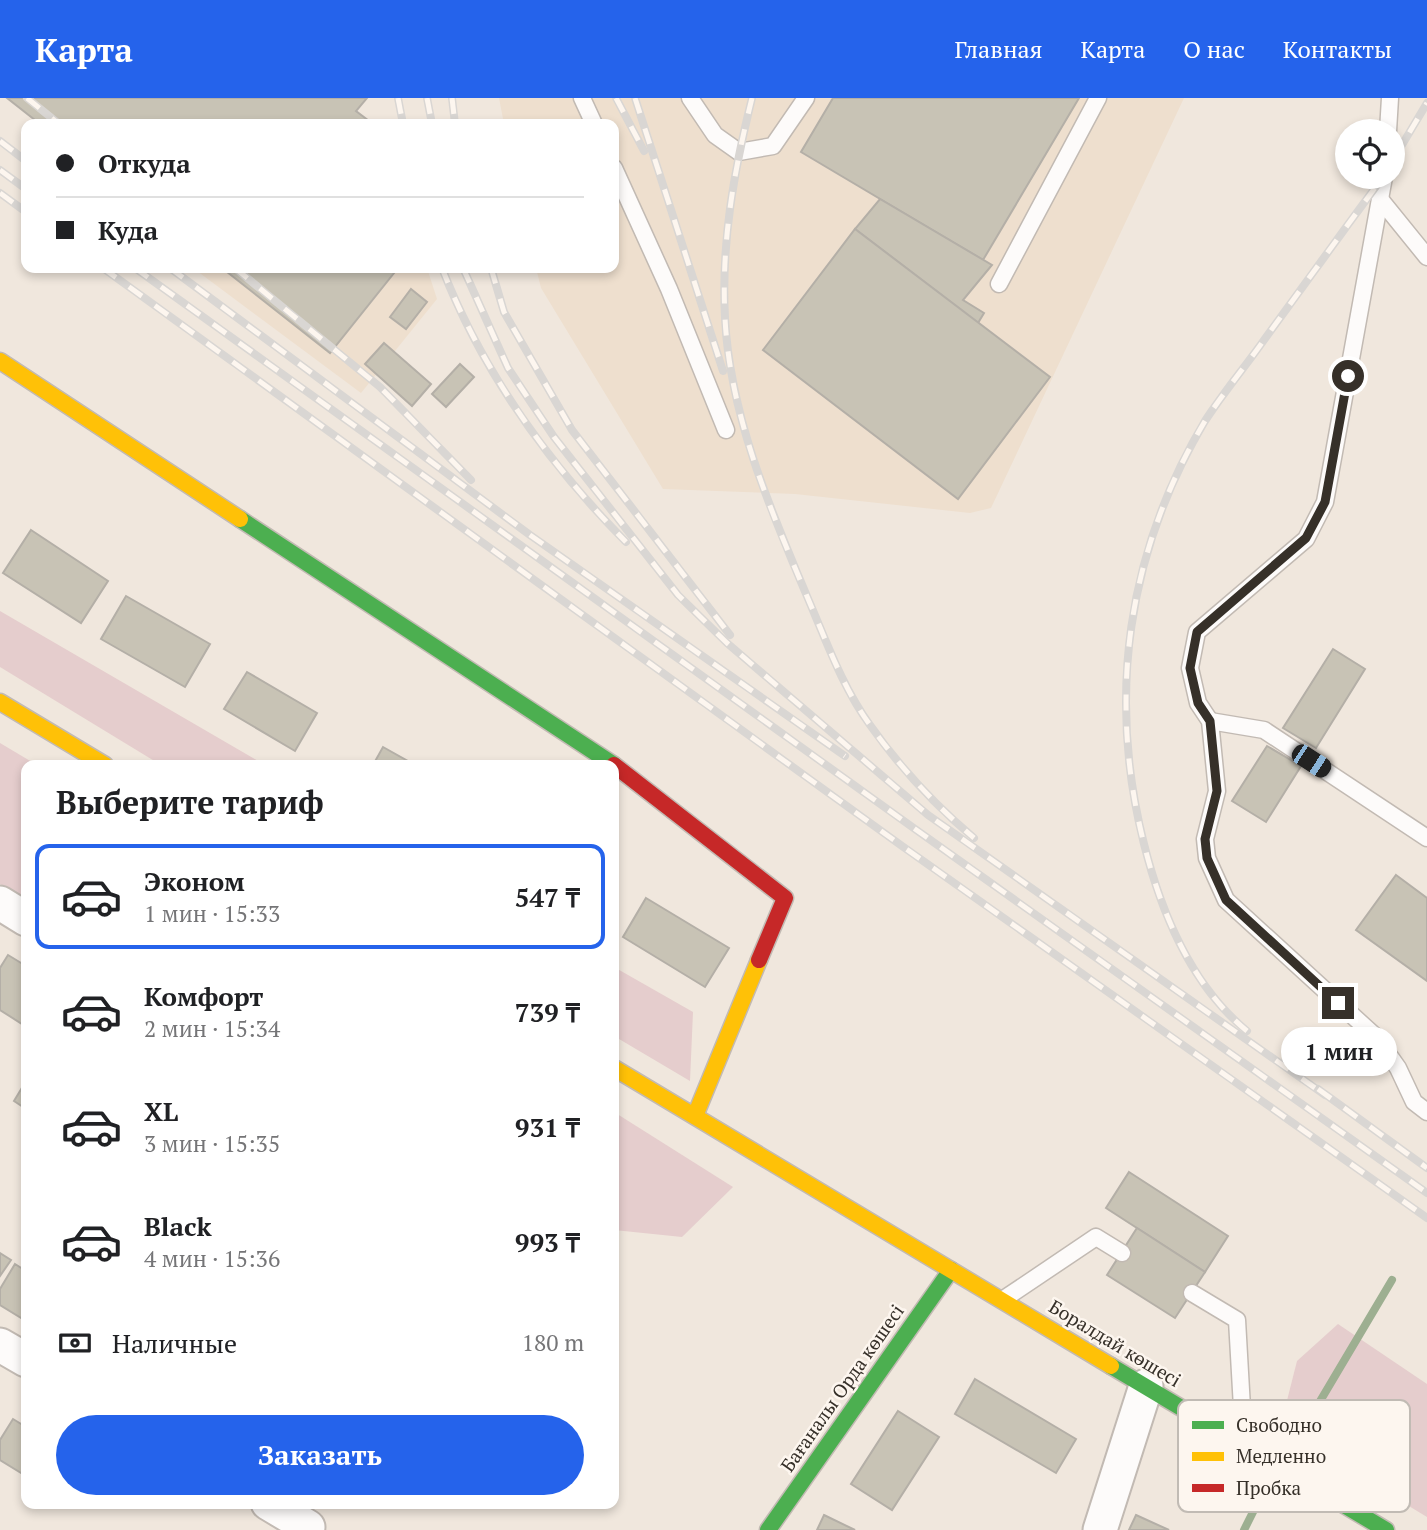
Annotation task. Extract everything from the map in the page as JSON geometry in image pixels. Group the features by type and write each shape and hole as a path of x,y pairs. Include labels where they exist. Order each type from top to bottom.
{"street":[{"path":"0,361 606,760"},
{"path":"0,702 97,760"},
{"path":"619,769 785,898 695,1116"},
{"path":"0,903 21,916"},
{"path":"619,1071 951,1270"},
{"name":"Боралдай көшесі","path":"951,1270 1178,1405"},
{"name":"Бағаналы Орда көшесі","path":"768,1530 951,1270"},
{"path":"0,1345 21,1357"},
{"path":"1100,1530 1146,1386"},
{"path":"284,1509 313,1520"},
{"name":"Боралдай көшесі","path":"1356,1512 1386,1530"}],"lane":[{"path":"582,98 592,119"},
{"path":"690,98 715,135 739,152 774,146 806,98"},
{"path":"999,284 1098,98"},
{"path":"1389,119 1390,98"},
{"path":"619,179 669,289 726,430"},
{"path":"1382,189 1325,502 1306,538 1197,632 1190,668 1198,703 1210,721 1217,791 1205,839 1207,858 1226,900 1376,1037 1398,1068 1414,1102 1427,1112"},
{"path":"1380,199 1427,257"},
{"path":"1210,721 1264,730 1427,838"},
{"path":"1002,1300 1096,1237 1122,1253"},
{"path":"1192,1293 1237,1320 1241,1400"}],"shaded area":[{"path":"499,98 1184,98 991,508 970,513 795,494 663,489 541,288 537,273 619,273 619,119 503,119"},
{"path":"200,273 429,273 437,299 361,393"},
{"path":"0,611 256,760 153,760 0,667"},
{"path":"0,743 29,760 21,760 21,898 0,884"},
{"path":"619,970 693,1012 690,1081 619,1039"},
{"path":"619,1115 733,1187 682,1237 619,1231"},
{"path":"1338,1324 1427,1384 1427,1517 1410,1507 1410,1400 1287,1400 1297,1361"}],"building":[{"path":"7,98 367,98 356,111 366,119 34,119"},
{"path":"833,98 1079,98 983,260 801,152"},
{"path":"880,199 992,265 963,300 984,313 978,323 855,229"},
{"path":"855,229 1050,377 958,499 763,350"},
{"path":"228,273 394,273 330,353"},
{"path":"411,289 427,302 406,329 390,317"},
{"path":"384,343 431,384 412,406 365,364"},
{"path":"460,364 474,377 446,407 432,394"},
{"path":"31,530 108,581 81,623 3,573"},
{"path":"126,596 210,644 185,687 101,639"},
{"path":"1333,649 1365,669 1316,748 1283,728"},
{"path":"247,672 317,713 295,751 224,709"},
{"path":"1267,746 1301,766 1266,822 1232,801"},
{"path":"383,747 406,760 376,760"},
{"path":"1396,875 1427,898 1427,981 1356,930"},
{"path":"646,898 729,948 705,987 623,937"},
{"path":"8,955 21,963 21,1023 0,1010 0,968"},
{"path":"21,1089 21,1106 14,1101"},
{"path":"1129,1172 1228,1236 1205,1272 1106,1208"},
{"path":"1137,1228 1205,1272 1175,1318 1107,1275"},
{"path":"0,1253 11,1260 0,1276"},
{"path":"15,1264 21,1268 21,1318 0,1305 0,1289"},
{"path":"975,1379 1076,1439 1056,1473 955,1414"},
{"path":"898,1411 939,1437 892,1510 851,1484"},
{"path":"13,1419 21,1424 21,1473 0,1460 0,1440"},
{"path":"824,1515 855,1530 817,1530"},
{"path":"1136,1515 1169,1530 1129,1530"}],"waterway":[{"path":"1321,1400 1392,1280"},
{"path":"1244,1530 1253,1512"}],"railway":[{"path":"27,98 53,119"},
{"path":"398,98 402,119"},
{"path":"427,98 431,119"},
{"path":"452,98 454,119"},
{"path":"616,98 644,151"},
{"path":"635,98 723,371"},
{"path":"752,98 730,207 724,290 728,355 744,427 781,533 829,649 860,711 919,785 974,838"},
{"path":"1405,140 1427,103"},
{"path":"0,141 21,157"},
{"path":"0,170 21,185"},
{"path":"1247,1031 1227,1013 1194,970 1169,921 1151,870 1133,789 1127,734 1126,680 1131,626 1157,522 1178,471 1205,421 1374,189"},
{"path":"0,193 21,208"},
{"path":"110,273 902,846 1427,1218"},
{"path":"142,273 1427,1193"},
{"path":"177,273 530,535 845,756"},
{"path":"241,273 380,387 471,480"},
{"path":"444,273 477,343 520,414 570,481 626,542"},
{"path":"465,273 508,368 554,437 678,595 727,643 928,815 1325,1095"},
{"path":"492,273 504,312 572,430 730,635"},
{"path":"1318,1089 1427,1168"}],"traffic: fast":[{"path":"240,519 606,760"},
{"path":"768,1530 951,1270"},
{"path":"1111,1366 1178,1406"},
{"path":"1356,1512 1386,1530"}],"traffic: slow":[{"path":"0,361 240,519"},
{"path":"0,702 97,760"},
{"path":"695,1116 759,960"},
{"path":"619,1071 1111,1366"}],"traffic: jam":[{"path":"619,769 785,898 759,960"}],"route":[{"path":"1338,1003 1226,900 1207,858 1205,839 1217,791 1210,721 1198,703 1190,668 1197,632 1306,538 1325,502 1348,376"}]}
